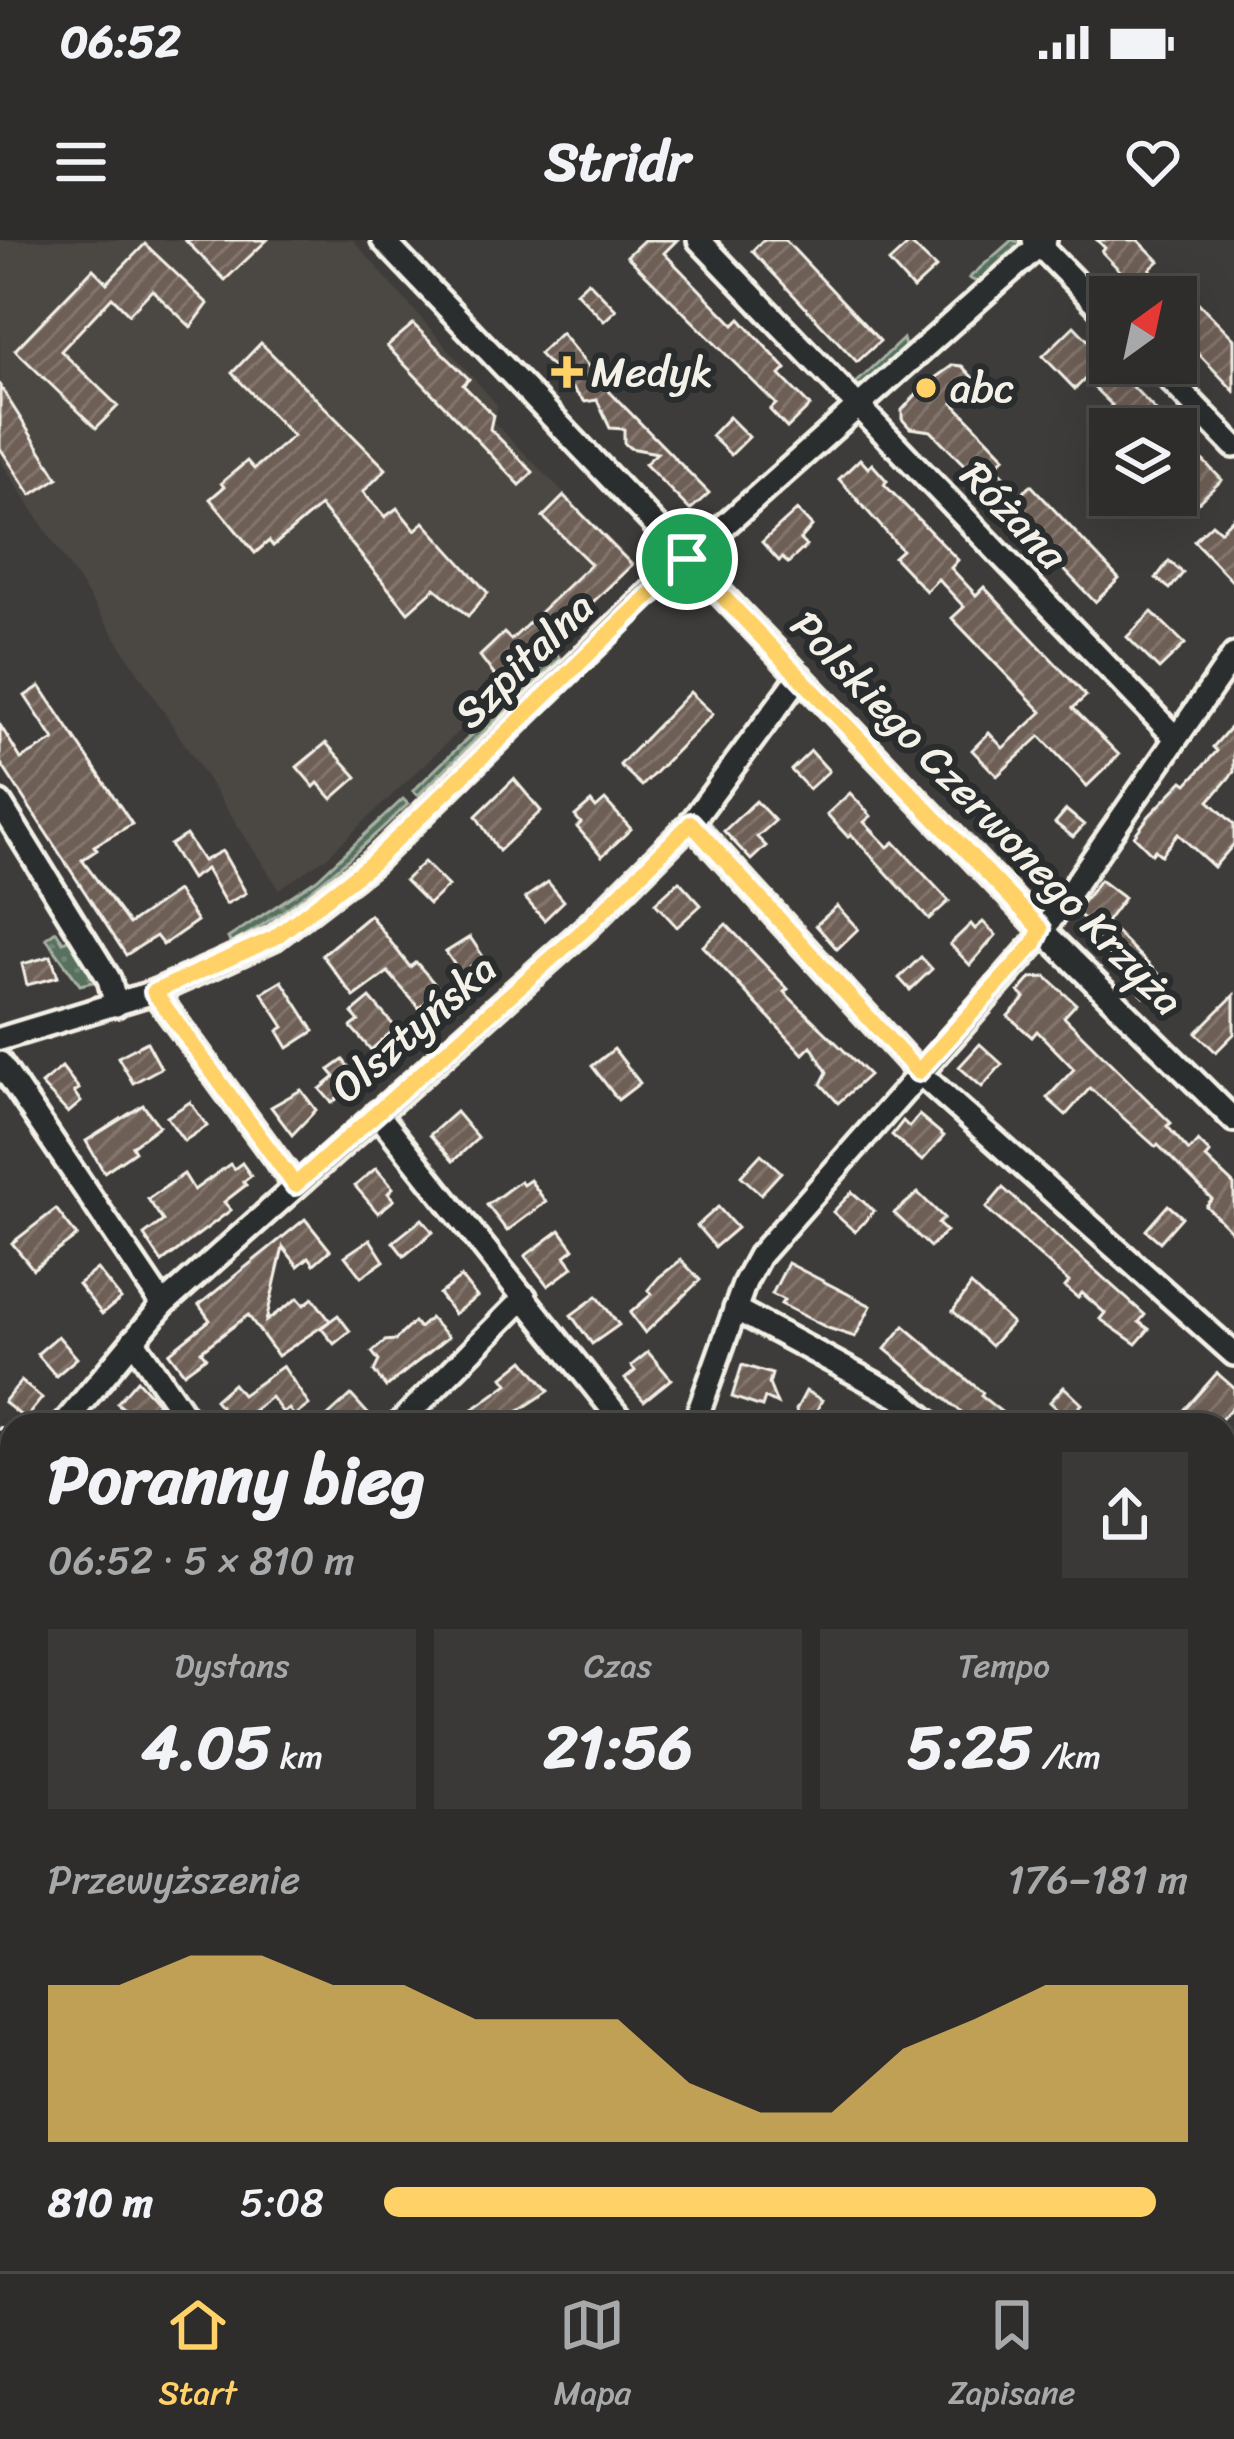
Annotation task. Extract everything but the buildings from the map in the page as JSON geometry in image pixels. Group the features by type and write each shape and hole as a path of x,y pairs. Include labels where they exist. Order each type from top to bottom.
{"street":[{"name":"Polskiego Czerwonego Krzyża","path":"383,240 1041,929 1234,1120"},
{"name":"Różana","path":"699,240 1175,737"},
{"name":"Szpitalna","path":"0,1039 154,992 274,938 372,863 687,559 1040,242"},
{"path":"1040,242 1089,295"},
{"path":"1174,384 1234,446"},
{"path":"698,1413 759,1256 1034,944 1234,655"},
{"name":"Olsztyńska","path":"73,1413 163,1305 587,927 691,823 800,676"},
{"path":"0,803 109,979 116,1005"},
{"path":"691,823 918,1072 1234,1354"},
{"path":"154,992 295,1185"},
{"path":"0,1064 163,1305"},
{"path":"376,1113 616,1413"},
{"path":"410,1413 525,1297"},
{"path":"735,1309 899,1397 918,1413"},
{"path":"133,1340 183,1413"}],"shaded area":[{"path":"0,240 353,240 497,405 494,423 635,564 327,857 279,889 0,460"}],"green space":[{"path":"1012,240 1023,243 980,284 969,278"},
{"path":"903,339 906,350 864,388 851,388"},
{"path":"556,653 560,658 418,795 413,791"},
{"path":"403,799 408,804 324,880 231,944 228,938 317,879"},
{"path":"56,931 63,942 72,938 97,981 80,985 46,938"}],"place":[{"name":"Medyk","path":"567,372"},
{"name":"abc","path":"926,388"}],"route":[{"path":"687,559 1041,929 1034,944 918,1072 691,823 587,927 295,1185 154,992 274,938 372,863 687,559"}]}
